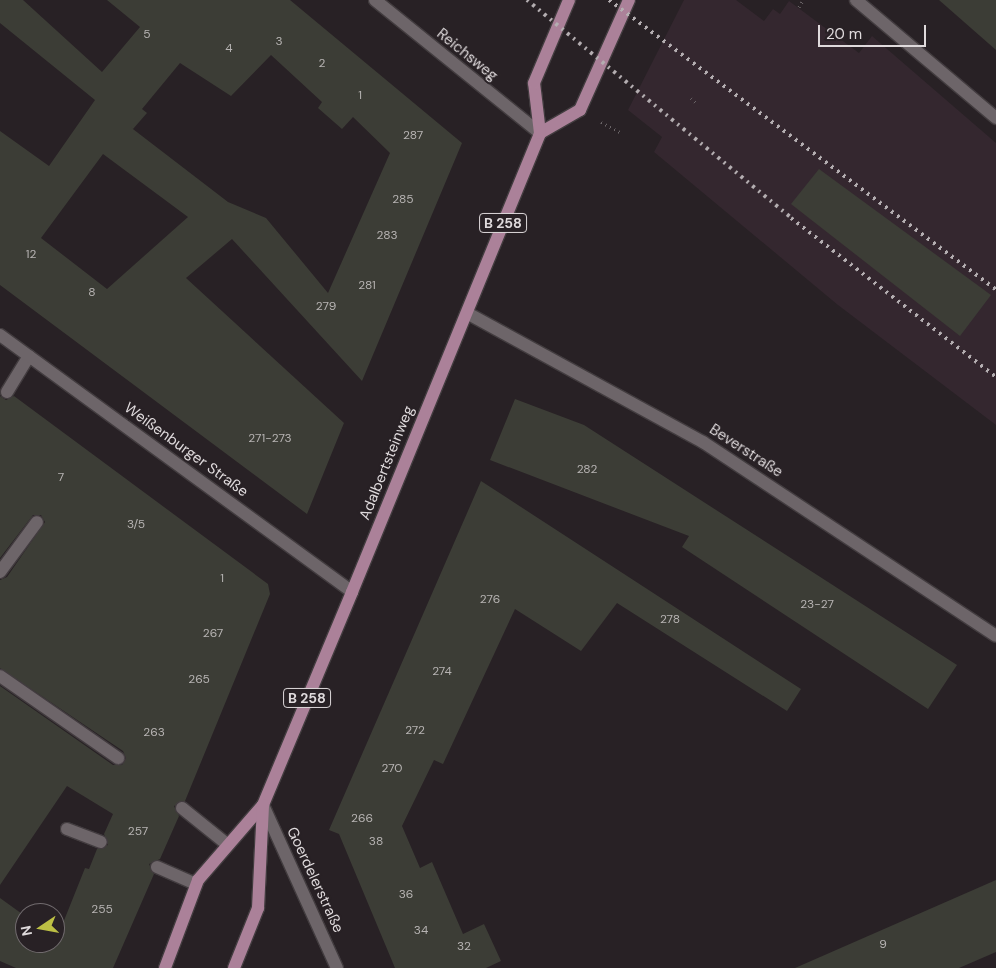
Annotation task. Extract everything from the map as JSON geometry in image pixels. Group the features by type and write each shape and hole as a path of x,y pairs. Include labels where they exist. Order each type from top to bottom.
{"main road":[{"name":"Adalbertsteinweg","path":"165,968 196,884 263,805 352,592 540,133 534,83 569,0"},
{"path":"540,133 580,110 629,0"},
{"name":"Adalbertsteinweg","path":"234,968 258,908 263,805"}],"street":[{"name":"Reichsweg","path":"375,0 540,133"},
{"path":"856,0 996,118"},
{"name":"Beverstraße","path":"467,313 703,442 996,636"},
{"name":"Weißenburger Straße","path":"0,335 352,592"},
{"path":"7,392 29,356"},
{"path":"0,572 37,522"},
{"path":"0,676 118,758"},
{"name":"Goerdelerstraße","path":"263,805 338,968"},
{"path":"182,808 228,845"},
{"path":"67,829 100,842"},
{"path":"156,867 196,884"}],"path":[{"path":"798,7 803,0"},
{"path":"691,98 697,104"}],"shaded area":[{"path":"684,0 736,0 764,21 773,9 780,14 789,1 859,53 872,36 996,143 996,425 838,305 654,152 662,137 628,110"}],"building":[{"path":"0,0 23,0 102,72 140,27 107,0 290,0 462,143 362,381 232,239 186,278 344,423 307,514 0,285 0,131 49,166 95,100 0,23","holes":["271,55 322,102 318,108 342,129 353,117 390,153 328,293 266,218 228,202 129,126 133,129 147,113 142,109 180,63 231,96","103,154 188,217 107,289 41,238"]},
{"path":"939,0 996,0 996,50"},
{"path":"819,169 991,295 960,336 791,204"},
{"path":"0,396 6,400 14,396 268,584 270,594 185,801 174,806 179,816 160,859 149,864 154,874 113,968 16,968 0,961 0,898 15,909 15,953 65,953 65,918 85,868 89,869 97,849 108,845 104,834 113,814 67,786 0,885 0,686 113,765 122,765 126,758 123,751 0,668 0,580 7,577 45,522 41,515 33,515 0,558"},
{"path":"515,399 584,425 957,665 928,709 682,547 689,536 490,460"},
{"path":"481,481 801,689 787,711 617,603 581,651 515,609 443,764 434,760 402,826 420,868 432,862 463,934 484,924 501,961 486,968 395,968 339,834 329,830"},
{"path":"996,880 996,952 959,968 795,968"}],"railway":[{"path":"527,0 791,218 996,377"},
{"path":"609,0 996,289"}]}
